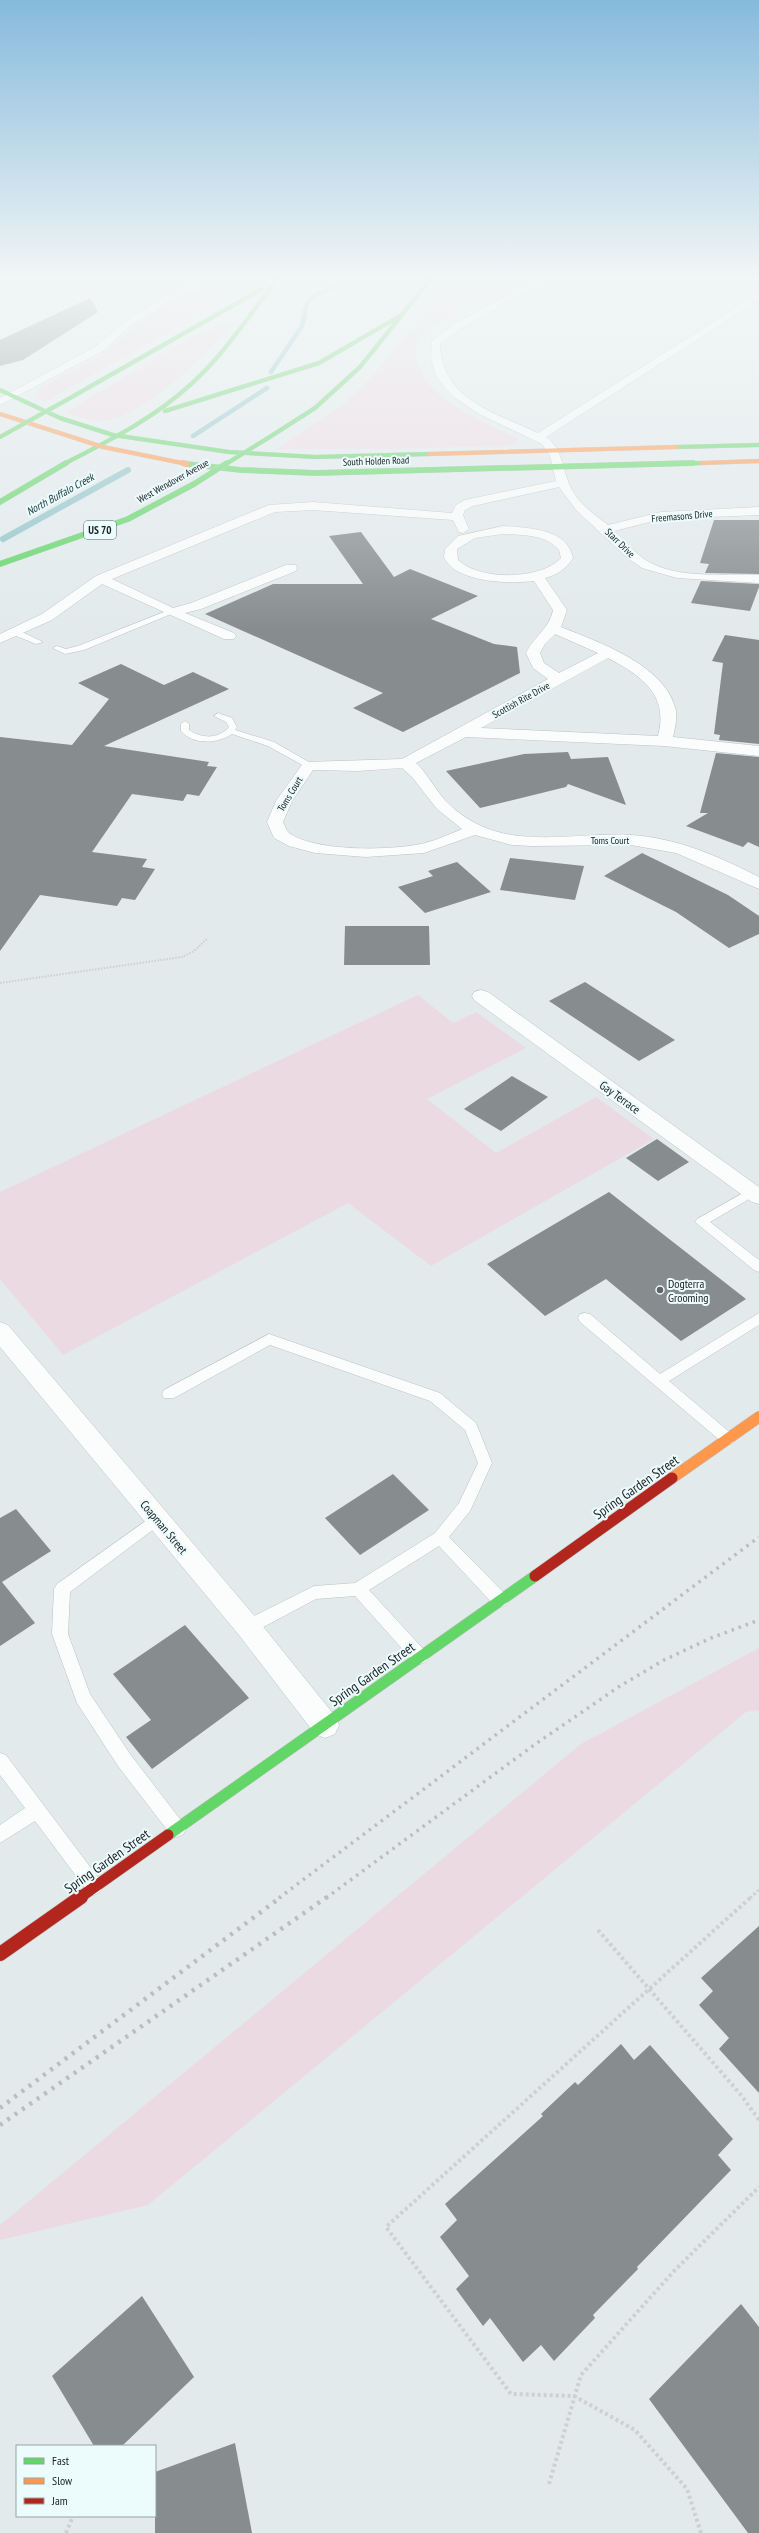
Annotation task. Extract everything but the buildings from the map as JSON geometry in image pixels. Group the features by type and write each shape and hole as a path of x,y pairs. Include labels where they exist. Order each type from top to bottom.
{"main road":[{"name":"South Holden Road","path":"8,394 60,418 114,435 211,450 294,456 759,445"},
{"path":"0,437 77,394"},
{"path":"154,414 178,394"},
{"path":"0,502 37,477 154,414 218,394"},
{"name":"West Wendover Avenue","path":"0,564 84,536 128,519 194,484 315,408 331,394"},
{"name":"South Holden Road","path":"0,414 95,445 173,462 270,472 358,473 759,461"},
{"path":"0,492 37,477"},
{"name":"Spring Garden Street","path":"0,1954 94,1886 420,1658 759,1417"}],"street":[{"path":"0,402 14,394"},
{"path":"458,394 478,409 539,437 554,451"},
{"path":"539,437 606,394"},
{"name":"Starr Drive","path":"554,451 566,488 579,508 606,530 635,558 654,569 677,574 759,579"},
{"path":"466,538 458,517 460,508 469,503 566,488"},
{"path":"492,500 506,504 521,504 566,488"},
{"path":"511,496 521,504"},
{"path":"0,639 17,633 47,617 100,579 273,508 313,506 458,517"},
{"name":"Freemasons Drive","path":"606,530 622,522 680,514 759,511"},
{"path":"503,530 528,532 557,540 567,553 565,562 554,570 537,576 516,579 493,578 473,574 458,567 451,558 451,549 466,538 503,530"},
{"path":"172,612 196,606 290,568"},
{"path":"537,576 560,610 554,629 608,653 640,672 658,690 668,707 664,741"},
{"path":"100,579 229,636"},
{"name":"Scottish Rite Drive","path":"463,732 558,679 538,665 533,653 537,641 554,629"},
{"path":"558,679 608,653"},
{"path":"463,732 664,741 759,752"},
{"name":"Toms Court","path":"463,732 405,763 358,766 309,765 279,811 275,821 277,830 284,838 298,844 347,851 395,853 440,843 475,829 507,839 528,841 610,839 662,843 700,854 759,884"},
{"path":"405,763 417,771 436,799 452,814 475,829"},
{"name":"Gay Terrace","path":"481,996 756,1194"},
{"name":"Coapman Street","path":"0,1331 248,1627 325,1725"}],"lane":[{"path":"57,648 65,652 81,648 172,612"},
{"path":"17,633 40,642"},
{"path":"186,724 185,731 202,739 219,738 230,731 232,724 218,716"},
{"path":"230,731 270,744 309,765"},
{"path":"756,1194 701,1222 759,1267"},
{"path":"585,1318 728,1439"},
{"path":"659,1381 759,1318"},
{"path":"169,1394 269,1339 434,1397 471,1427 485,1463 465,1507 440,1537 358,1589 314,1593 248,1627"},
{"path":"157,1519 62,1589 60,1634 83,1698 124,1760 177,1829"},
{"path":"440,1537 500,1600"},
{"path":"358,1589 420,1658"},
{"path":"0,1762 38,1810 94,1886"},
{"path":"0,1835 38,1810"}],"path":[{"path":"0,983 182,957 194,951 207,939"},
{"path":"701,2533 687,2489 635,2430 574,2396 511,2394 386,2227 649,1987 759,1890"},
{"path":"598,1930 649,1987 741,2095 759,2120"},
{"path":"549,2484 581,2375 674,2271 759,2187"},
{"path":"66,2533 73,2517"}],"shaded area":[{"path":"37,394 59,394 45,402 35,397"},
{"path":"96,394 158,394 137,408 119,417 101,421 88,420 66,412"},
{"path":"354,394 439,394 471,416 517,438 517,443 506,446 387,449 277,449 343,405"},
{"path":"418,995 453,1023 476,1012 526,1048 427,1099 496,1153 596,1097 654,1139 431,1266 348,1203 63,1355 0,1279 0,1192"},
{"path":"759,1648 759,1710 746,1712 148,2205 0,2240 0,2225 581,1744"}],"waterway":[{"name":"North Buffalo Creek","path":"193,436 257,394"},
{"name":"North Buffalo Creek","path":"3,539 128,470"}],"railway":[{"path":"279,1898 759,1537"},
{"path":"326,1898 534,1745 620,1686 664,1660 711,1638 759,1620"},
{"path":"0,2108 281,1897"},
{"path":"0,2125 327,1897"}],"traffic: fast":[{"path":"9,394 60,418 113,435 229,452 315,457 429,454"},
{"path":"70,398 77,394"},
{"path":"0,502 44,475 135,426 180,394"},
{"path":"165,411 219,394"},
{"path":"268,438 315,408 330,394"},
{"path":"0,437 70,398"},
{"path":"194,484 268,438"},
{"path":"677,447 759,445"},
{"path":"187,464 241,470 316,473 702,463"},
{"path":"0,564 128,519 194,484"},
{"path":"168,1835 535,1576"}],"traffic: slow":[{"path":"0,414 103,447 187,464"},
{"path":"429,454 677,447"},
{"path":"702,463 759,461"},
{"path":"672,1478 759,1417"}],"traffic: jam":[{"path":"535,1576 672,1478"},
{"path":"0,1954 168,1835"}],"place":[{"name":"Dogterra Grooming","path":"660,1290"}]}
